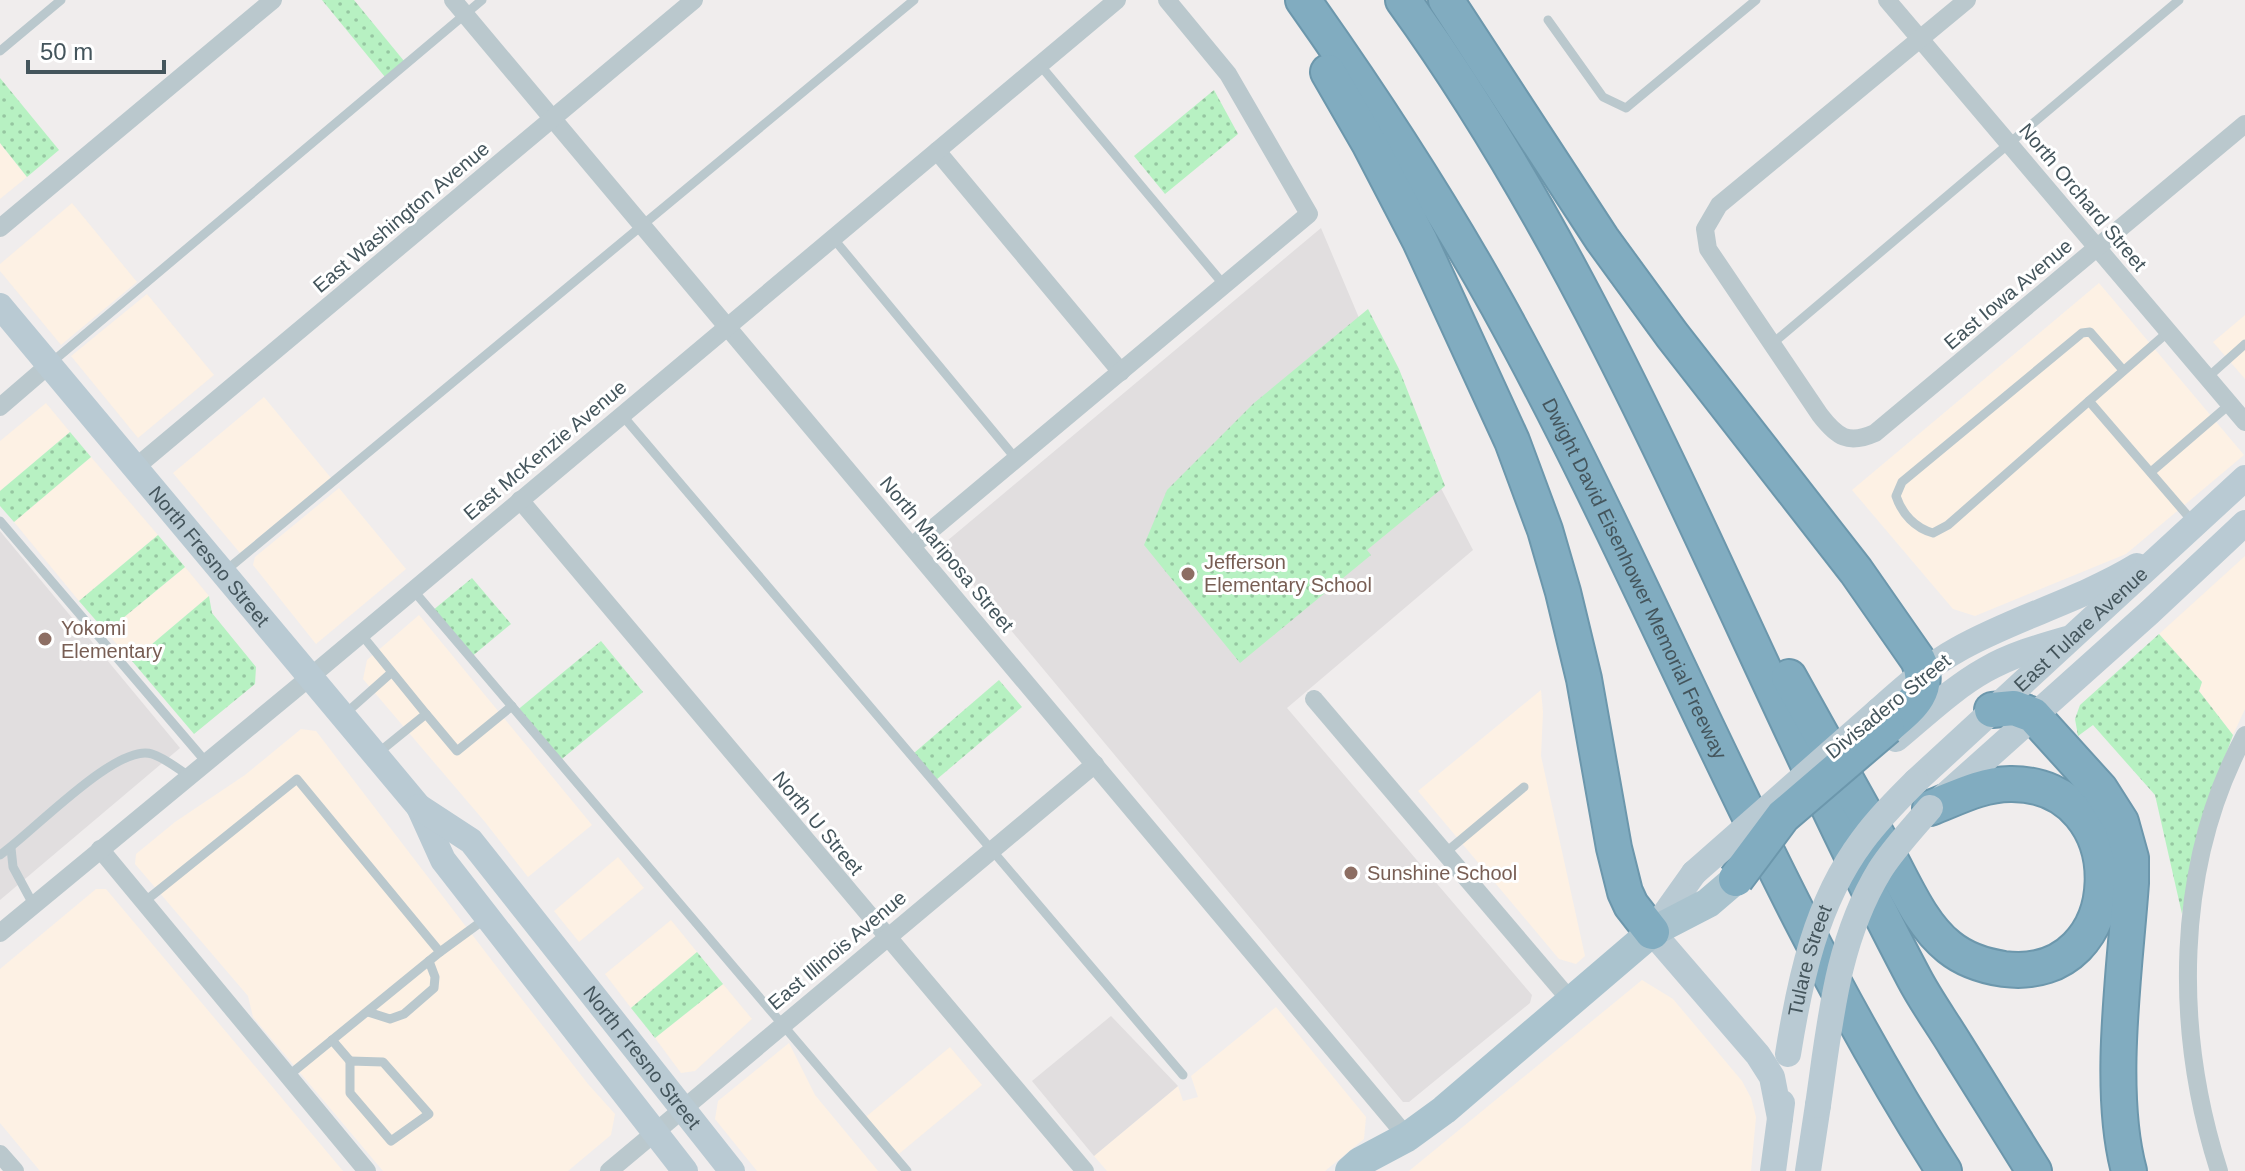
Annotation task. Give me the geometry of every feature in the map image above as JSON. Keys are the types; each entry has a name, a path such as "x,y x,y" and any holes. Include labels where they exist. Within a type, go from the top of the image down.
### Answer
{"highway":[{"path":"1284,0 1369,143 1420,241 1512,441 1545,530 1563,592 1584,679 1614,848 1625,892 1652,932"},
{"name":"Dwight David Eisenhower Memorial Freeway","path":"1303,0 1353,70 1433,194 1498,307 1596,497 1790,902 1856,1026 1944,1171"},
{"path":"1403,0 1429,36 1548,230 1669,463 1915,902 1939,937 1974,962 2022,971 2042,966 2068,953 2091,928 2104,893 2098,843 2082,816 2047,790 2022,784 1994,785 1930,797"},
{"path":"1446,0 1602,239 1672,335 1856,571 1918,660 1923,673 1918,697 1783,816 1736,879"},
{"path":"1669,463 1793,735 1915,981 2034,1171"},
{"path":"1992,710 2014,708 2033,715 2108,799 2121,822 2129,847 2131,883 2120,1056 2121,1118 2129,1171"}],"main road":[{"name":"North Fresno Street","path":"0,306 419,807 443,860 685,1171"},
{"name":"East Tulare Avenue","path":"1930,797 1992,710 2245,478"},
{"path":"2210,555 2229,518 2245,503"},
{"name":"East Tulare Avenue","path":"1930,797 2033,715 2245,523"},
{"name":"Divisadero Street","path":"1923,673 1957,650 2085,593 2171,545"},
{"name":"Divisadero Street","path":"1652,932 1694,873 1886,726 1984,670 2027,651 2128,623 2150,612"},
{"name":"Tulare Street","path":"1773,1171 1797,998 1830,896 1862,841 1930,797"},
{"name":"Tulare Street","path":"1808,1171 1834,995 1850,934 1866,894 1930,797"},
{"name":"North Fresno Street","path":"419,807 471,841 732,1171"},
{"name":"Divisadero Street","path":"1350,1171 1360,1162 1407,1137 1444,1110 1652,932 1708,903 1736,879"},
{"path":"1652,932 1758,1055 1772,1077 1780,1118"},
{"name":"Divisadero Street","path":"1384,1171 1407,1137"}],"street":[{"path":"0,228 273,0"},
{"name":"East Washington Avenue","path":"136,467 694,0"},
{"name":"East McKenzie Avenue","path":"0,933 1117,0"},
{"path":"912,546 1309,214 1228,74 1167,0"},
{"name":"North Orchard Street","path":"1887,0 2245,422"},
{"path":"1773,343 1708,249 1705,229 1719,205 1967,0"},
{"name":"North Mariposa Street","path":"459,7 1407,1137"},
{"name":"East Iowa Avenue","path":"1773,343 1829,426 1847,439 1861,439 1875,433 2245,124"},
{"path":"937,151 1121,372"},
{"path":"0,407 50,364"},
{"name":"North U Street","path":"520,500 1085,1171"},
{"path":"1314,699 1571,1001"},
{"path":"2219,1171 2196,1080 2187,1016 2188,962 2202,849 2221,789 2245,735"},
{"name":"East Illinois Avenue","path":"609,1171 1095,764"},
{"path":"100,849 367,1171"},
{"path":"0,1154 15,1171"}],"lane":[{"path":"0,51 61,0"},
{"path":"50,364 459,7 482,0"},
{"path":"224,572 914,0"},
{"path":"1548,20 1603,97 1626,108 1756,0"},
{"path":"1773,343 2179,0"},
{"path":"1040,65 1224,285"},
{"path":"833,238 1016,459"},
{"path":"2123,370 2090,332 2082,333 1902,482 1896,496 1900,509 1922,530 1933,533 1948,525 2168,332"},
{"path":"2207,378 2244,347"},
{"path":"2089,401 2194,523"},
{"path":"2151,472 2230,404"},
{"path":"622,415 1183,1075"},
{"path":"0,521 206,762"},
{"path":"413,590 907,1171"},
{"path":"361,634 457,751 512,706"},
{"path":"342,716 391,673"},
{"path":"375,755 426,714"},
{"path":"0,855 103,769 128,755 150,752 189,776"},
{"path":"144,902 297,779 440,952"},
{"path":"1445,853 1524,787"},
{"path":"11,848 13,867 33,904"},
{"path":"288,1076 440,952 488,917"},
{"path":"368,1012 390,1019 404,1014 434,988 435,977 429,961"},
{"path":"332,1040 350,1061 350,1093 391,1141 429,1114 383,1062 350,1061"}],"shaded area":[{"path":"0,143 27,177 0,199"},
{"path":"72,203 137,282 61,345 0,271 0,264"},
{"path":"1321,228 1387,384 1473,550 1287,708 1532,995 1530,1003 1409,1102 1403,1102 941,546"},
{"path":"2099,283 2244,455 2126,554 1975,616 1953,609 1852,490"},
{"path":"147,294 214,375 138,438 71,356"},
{"path":"2245,315 2245,379 2213,342"},
{"path":"264,397 331,478 240,553 173,473"},
{"path":"46,403 70,432 0,491 0,441"},
{"path":"91,457 158,535 79,601 14,522"},
{"path":"339,488 406,569 316,644 253,565 255,557"},
{"name":"Yokomi Elementary","path":"0,531 180,748 0,900"},
{"path":"2245,556 2245,709 2233,735 2199,691 2202,682 2159,634"},
{"path":"185,567 209,596 132,661 106,632"},
{"path":"419,615 592,825 528,877 363,679 367,660"},
{"path":"1541,690 1541,756 1585,956 1576,964 1559,959 1418,791"},
{"path":"301,729 316,731 588,1084 615,1114 611,1135 568,1171 383,1171 253,1017 248,996 135,864 136,854 175,822 245,775"},
{"path":"618,857 644,888 579,942 554,911"},
{"path":"96,889 106,889 343,1171 40,1171 0,1123 0,969"},
{"path":"671,920 697,952 631,1008 605,974"},
{"path":"1642,980 1673,999 1742,1081 1756,1117 1751,1171 1409,1171"},
{"path":"723,984 752,1019 695,1071 681,1073 655,1038"},
{"path":"1276,1007 1366,1117 1364,1139 1325,1171 1107,1171 1094,1156 1178,1086 1183,1101 1198,1097 1191,1076"},
{"path":"1111,1016 1178,1086 1094,1156 1032,1081"},
{"path":"789,1043 815,1095 878,1171 757,1171 715,1119 718,1101"},
{"path":"950,1047 982,1085 894,1158 862,1120"}],"green space":[{"path":"322,0 354,0 404,61 385,77"},
{"path":"0,78 59,150 27,177 0,143"},
{"path":"1214,90 1238,134 1165,194 1134,156"},
{"path":"1368,309 1399,369 1445,486 1367,550 1371,555 1240,663 1144,545 1167,490 1254,403"},
{"path":"70,432 91,457 14,522 0,506 0,491"},
{"path":"158,535 185,567 106,632 79,601"},
{"path":"472,578 511,624 470,658 432,611"},
{"path":"209,596 212,613 256,667 255,684 194,734 132,661"},
{"path":"2159,634 2202,682 2199,691 2233,735 2198,831 2182,914 2155,795 2093,725 2078,736 2075,719 2080,705"},
{"path":"601,641 643,692 557,763 515,712"},
{"path":"999,680 1022,707 936,780 914,753"},
{"path":"697,952 723,984 655,1038 631,1008"}],"place":[{"name":"Jefferson Elementary School","path":"1188,574"},
{"name":"Yokomi Elementary","path":"45,639"},
{"name":"Sunshine School","path":"1351,873"}]}
